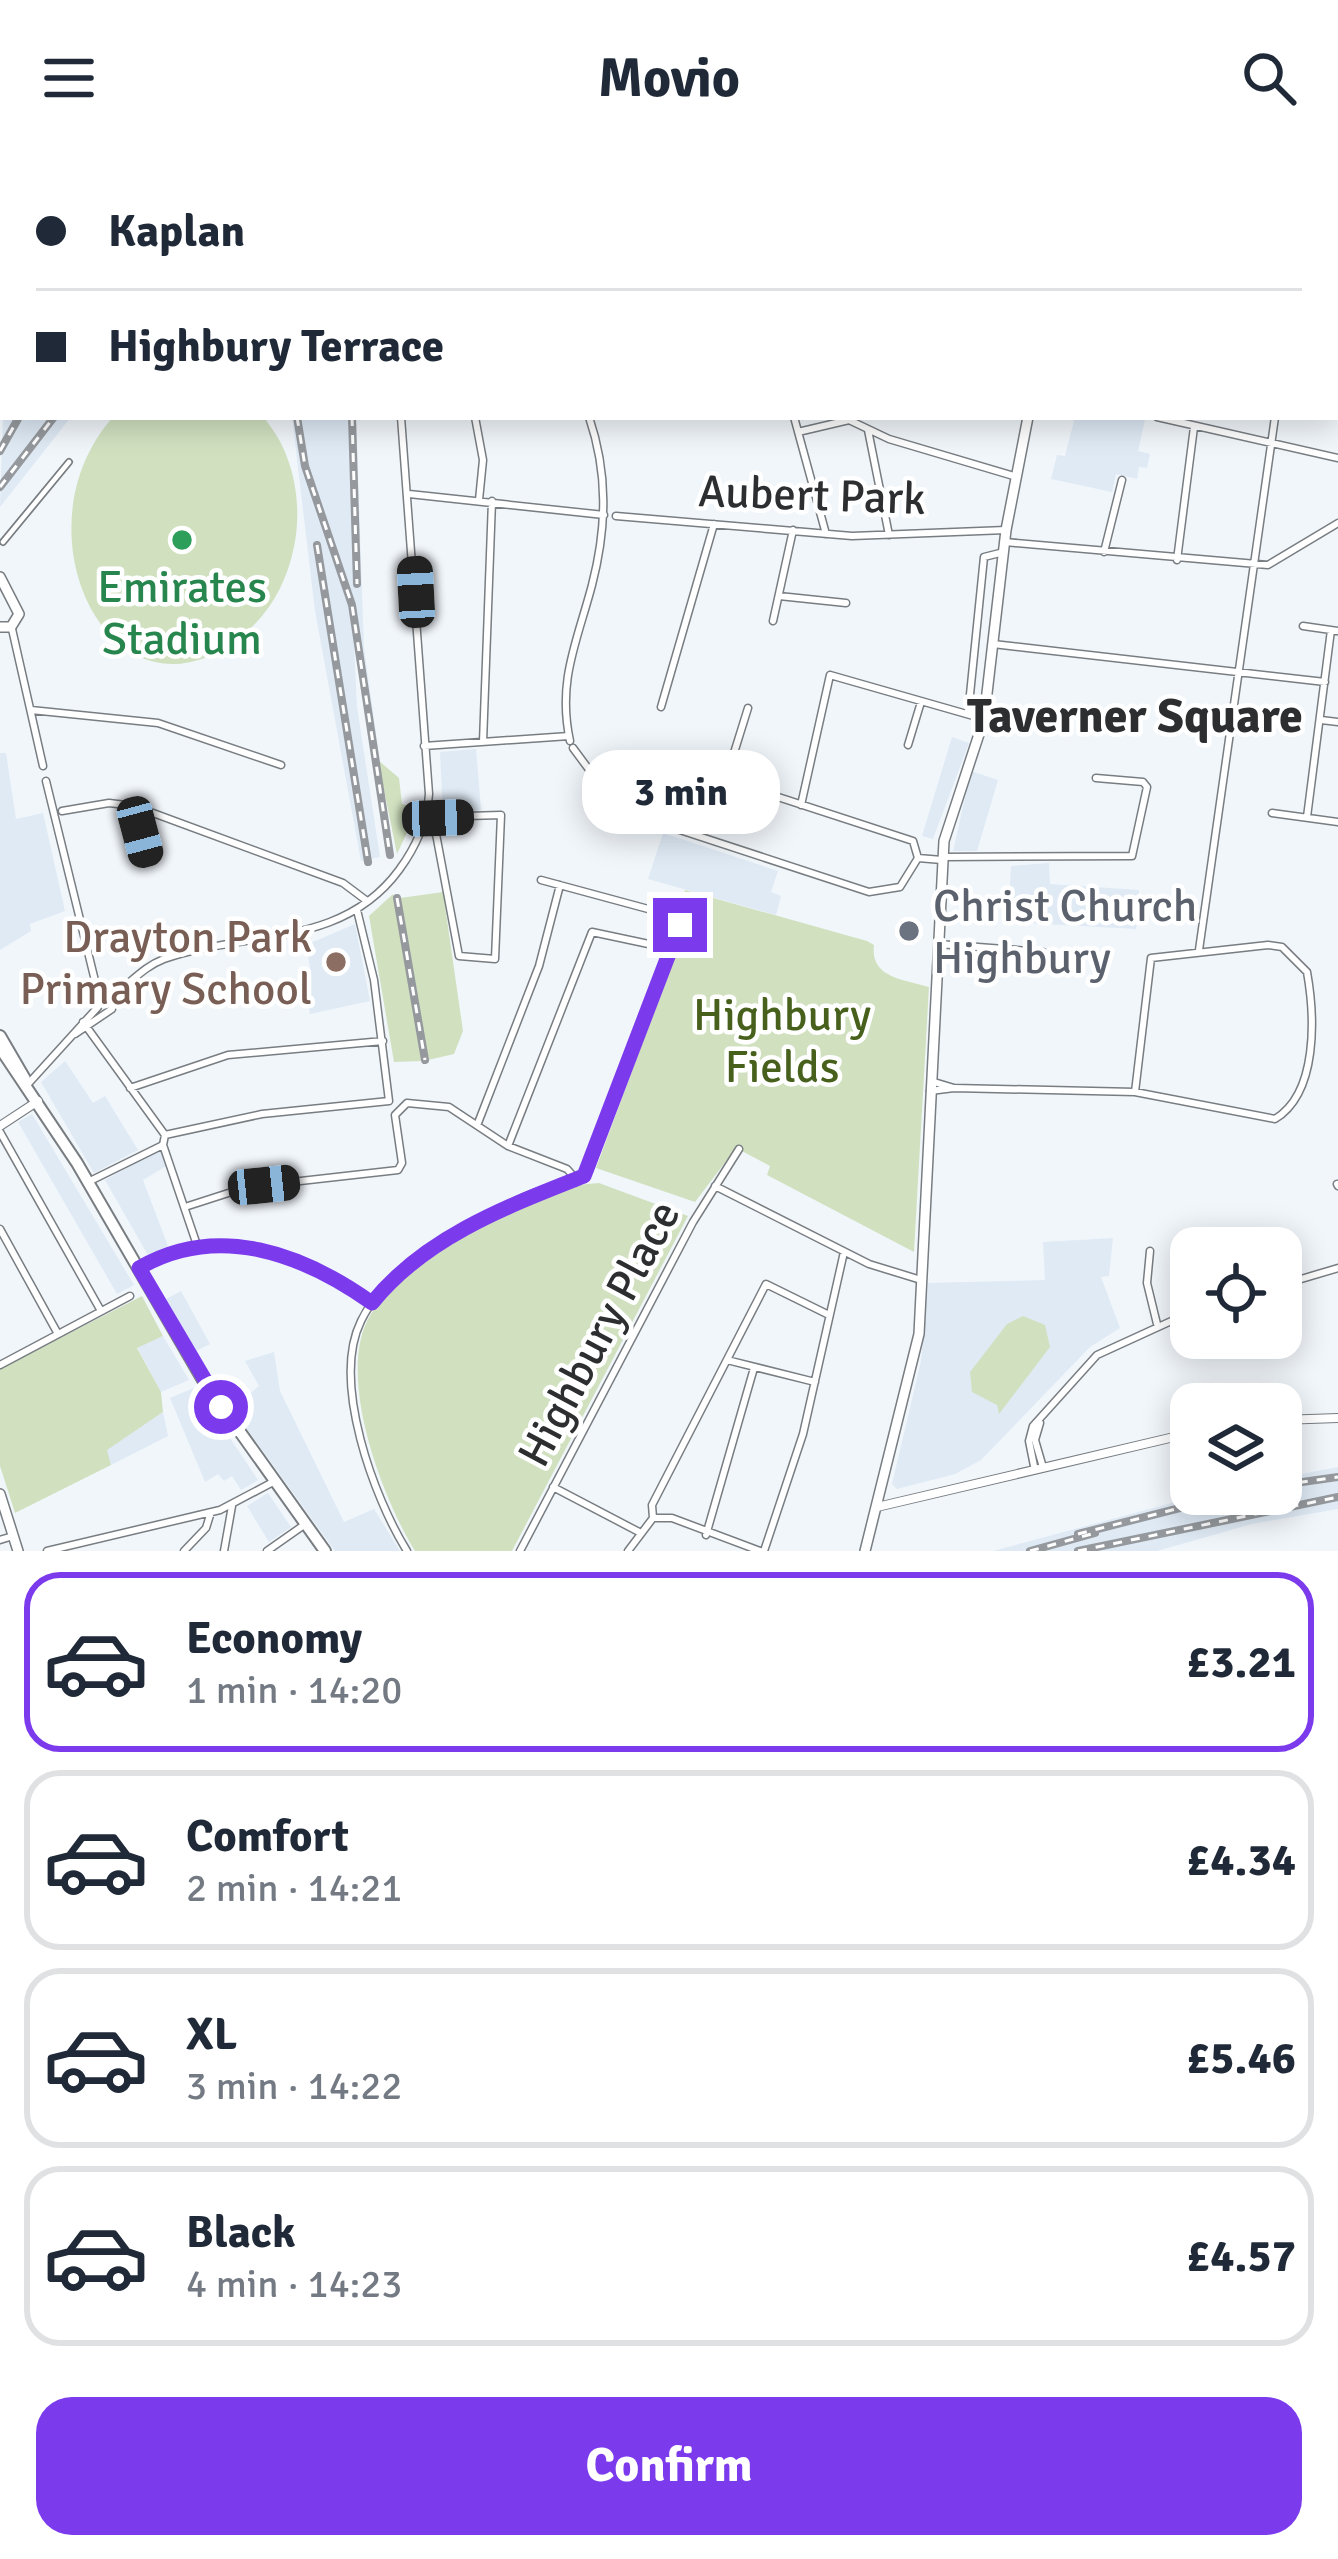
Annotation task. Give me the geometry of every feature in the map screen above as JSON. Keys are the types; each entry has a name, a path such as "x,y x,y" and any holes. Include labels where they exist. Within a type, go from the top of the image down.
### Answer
{"highway":[{"path":"0,1036 203,1380 325,1551"},
{"path":"0,1048 26,1081"}],"main road":[{"path":"865,1551 916,1350 942,859 949,819 984,719 1006,530 1027,420"},
{"path":"0,577 19,617 6,627"},
{"path":"0,603 13,603"},
{"path":"0,1494 18,1551"}],"street":[{"path":"99,997 112,996 142,970 166,958 311,931 357,909 404,864 424,826 429,794 401,420"},
{"path":"476,420 483,460 479,500"},
{"path":"590,420 602,463 604,515 592,584 564,678 570,742 610,798 634,815 869,892 899,886 918,858 915,842 729,778 748,708"},
{"path":"795,420 826,534"},
{"path":"798,432 842,420 1017,477"},
{"path":"1168,420 1338,458"},
{"path":"1199,950 1274,420"},
{"path":"1177,560 1194,427"},
{"path":"868,430 889,535"},
{"path":"3,542 69,462"},
{"path":"1104,553 1122,480"},
{"path":"409,494 604,515"},
{"path":"482,742 492,501"},
{"name":"Aubert Park","path":"616,516 826,534 1006,530"},
{"path":"968,714 984,557 1005,547 1254,566 1276,562 1338,523"},
{"path":"661,707 714,524"},
{"path":"773,621 793,530"},
{"path":"779,596 846,603"},
{"path":"1304,626 1334,630 1307,818"},
{"path":"6,627 27,672 43,766"},
{"path":"993,644 1325,682"},
{"path":"801,805 830,675 984,719"},
{"path":"908,745 922,701"},
{"path":"31,710 158,723 281,766"},
{"path":"1321,720 1338,722"},
{"path":"424,746 570,742"},
{"path":"918,858 1132,856 1145,784 1096,778"},
{"path":"46,781 101,1009"},
{"path":"62,811 109,802 134,806 343,883 367,902"},
{"path":"134,806 147,859"},
{"path":"1272,813 1338,821"},
{"path":"424,826 436,834 459,956 496,958 501,815 433,817"},
{"path":"407,1551 382,1508 355,1403 355,1339 372,1303 389,1282 468,1226 589,1171 680,923 674,916 541,880"},
{"path":"478,1123 537,972 560,885"},
{"path":"88,1183 164,1140 262,1114 389,1101 383,1041 357,909"},
{"path":"508,1146 592,932 672,949"},
{"path":"938,944 1043,952"},
{"path":"930,1087 1135,1092 1270,1120 1293,1108 1305,1087 1307,972 1282,947 1268,944 1156,955 1149,962 1135,1092"},
{"path":"26,1081 101,1009 114,1005 112,996"},
{"path":"85,1025 164,1140 198,1248"},
{"path":"130,1088 228,1055 383,1041"},
{"path":"40,1104 0,1129 101,1310"},
{"path":"188,1206 248,1187 401,1168 397,1108 431,1104 478,1123 508,1146 576,1179"},
{"name":"Highbury Place","path":"520,1551 739,1149"},
{"path":"715,1186 844,1252 921,1280"},
{"path":"0,1229 58,1334"},
{"path":"139,1268 198,1248 300,1258 372,1303"},
{"path":"1150,1251 1147,1283 1157,1324"},
{"path":"628,1551 653,1518 672,1518 706,1535 762,1551 814,1382 844,1252"},
{"path":"1302,1279 1338,1268"},
{"path":"653,1518 652,1505 766,1284 829,1315"},
{"path":"0,1365 130,1296"},
{"path":"1038,1465 1029,1434 1097,1354 1170,1319"},
{"path":"727,1360 814,1382"},
{"path":"706,1535 754,1368"},
{"path":"1302,1419 1338,1418"},
{"path":"878,1502 907,1501 1038,1465 1170,1437"},
{"path":"47,1551 232,1506 273,1483"},
{"path":"554,1487 639,1532"},
{"path":"224,1551 232,1506"},
{"path":"184,1551 206,1528 211,1512"},
{"path":"267,1551 304,1525"},
{"path":"0,1540 13,1536"}],"shaded area":[{"path":"3,420 69,420 0,507"},
{"path":"292,420 356,420 364,648 393,855 387,856 354,644 357,707 380,857 361,861 315,611"},
{"path":"1074,420 1145,420 1138,451 1150,454 1147,468 1139,467 1137,479 1116,474 1112,492 1051,479 1057,455 1065,456"},
{"path":"952,737 969,743 933,839 922,836"},
{"path":"476,749 481,810 443,813 440,752"},
{"path":"0,753 6,753 16,819 43,813 65,911 30,924 31,931 0,950"},
{"path":"971,771 998,780 977,851 953,851"},
{"path":"663,833 778,871 771,892 781,896 776,915 648,879"},
{"path":"1049,863 1050,884 1139,890 1136,929 1008,922 1011,866"},
{"path":"400,898 428,1060 422,1061 394,899"},
{"name":"Drayton Park Primary School","path":"355,924 370,1001 310,1014 303,975 311,973 306,945"},
{"path":"65,1061 93,1103 105,1096 138,1150 94,1173 41,1082"},
{"path":"32,1114 134,1285 117,1294 18,1122"},
{"path":"161,1149 168,1165 143,1180 168,1246 149,1257 105,1180"},
{"path":"1113,1238 1109,1276 1101,1277 1120,1328 1090,1347 981,1460 955,1474 897,1489 892,1484 921,1361 928,1283 1045,1280 1043,1242"},
{"path":"181,1291 210,1344 196,1351 166,1299"},
{"path":"163,1336 189,1380 161,1392 137,1347"},
{"path":"274,1352 280,1391 344,1522 374,1509 400,1551 335,1551 232,1408 259,1386 245,1361"},
{"path":"196,1387 258,1480 241,1490 232,1476 224,1481 218,1474 205,1482 170,1398"},
{"path":"163,1412 168,1436 111,1465 106,1450"},
{"path":"1338,1467 1338,1509 1252,1524 1157,1551 993,1551 1170,1503 1170,1515 1302,1515 1302,1474"},
{"path":"268,1493 291,1527 269,1542 247,1506"}],"green space":[{"name":"Emirates Stadium","path":"111,420 265,420 282,446 294,479 297,530 282,584 254,625 197,660 155,662 119,643 91,610 75,565 72,515 84,464"},
{"path":"378,760 399,778 402,804 418,809 397,854"},
{"name":"Highbury Fields","path":"685,890 867,941 874,945 883,971 929,987 914,1252 767,1175 770,1166 736,1148 695,1202 596,1168 687,923 679,911"},
{"path":"443,892 463,1031 454,1054 428,1060 400,898"},
{"path":"393,894 422,1061 394,1062 369,916"},
{"name":"Highbury Fields","path":"599,1183 688,1216 512,1551 415,1551 377,1468 360,1401 361,1339 371,1314 413,1271 494,1217 545,1194"},
{"path":"142,1296 163,1336 137,1348 161,1392 163,1412 107,1450 111,1465 15,1513 0,1466 0,1369"},
{"path":"1023,1316 1045,1325 1050,1347 999,1414 997,1405 972,1392 970,1372 1007,1324"}],"railway":[{"path":"0,451 17,420"},
{"path":"0,487 52,420"},
{"path":"297,420 305,466 352,605 390,855"},
{"path":"352,420 357,584"},
{"path":"317,545 368,862"},
{"path":"397,898 425,1060"},
{"path":"1302,1482 1338,1477"},
{"path":"1078,1551 1338,1497"},
{"path":"1078,1534 1170,1511"},
{"path":"1030,1551 1095,1533"}],"place":[{"name":"Emirates Stadium","path":"182,540"},
{"name":"Christ Church Highbury","path":"909,931"},
{"name":"Drayton Park Primary School","path":"336,962"}],"district":[{"name":"Taverner Square","path":"1135,715"}],"route":[{"path":"221,1407 139,1268 187,1248 271,1251 324,1270 372,1303 389,1282 468,1226 531,1194 584,1176 680,925"}]}
